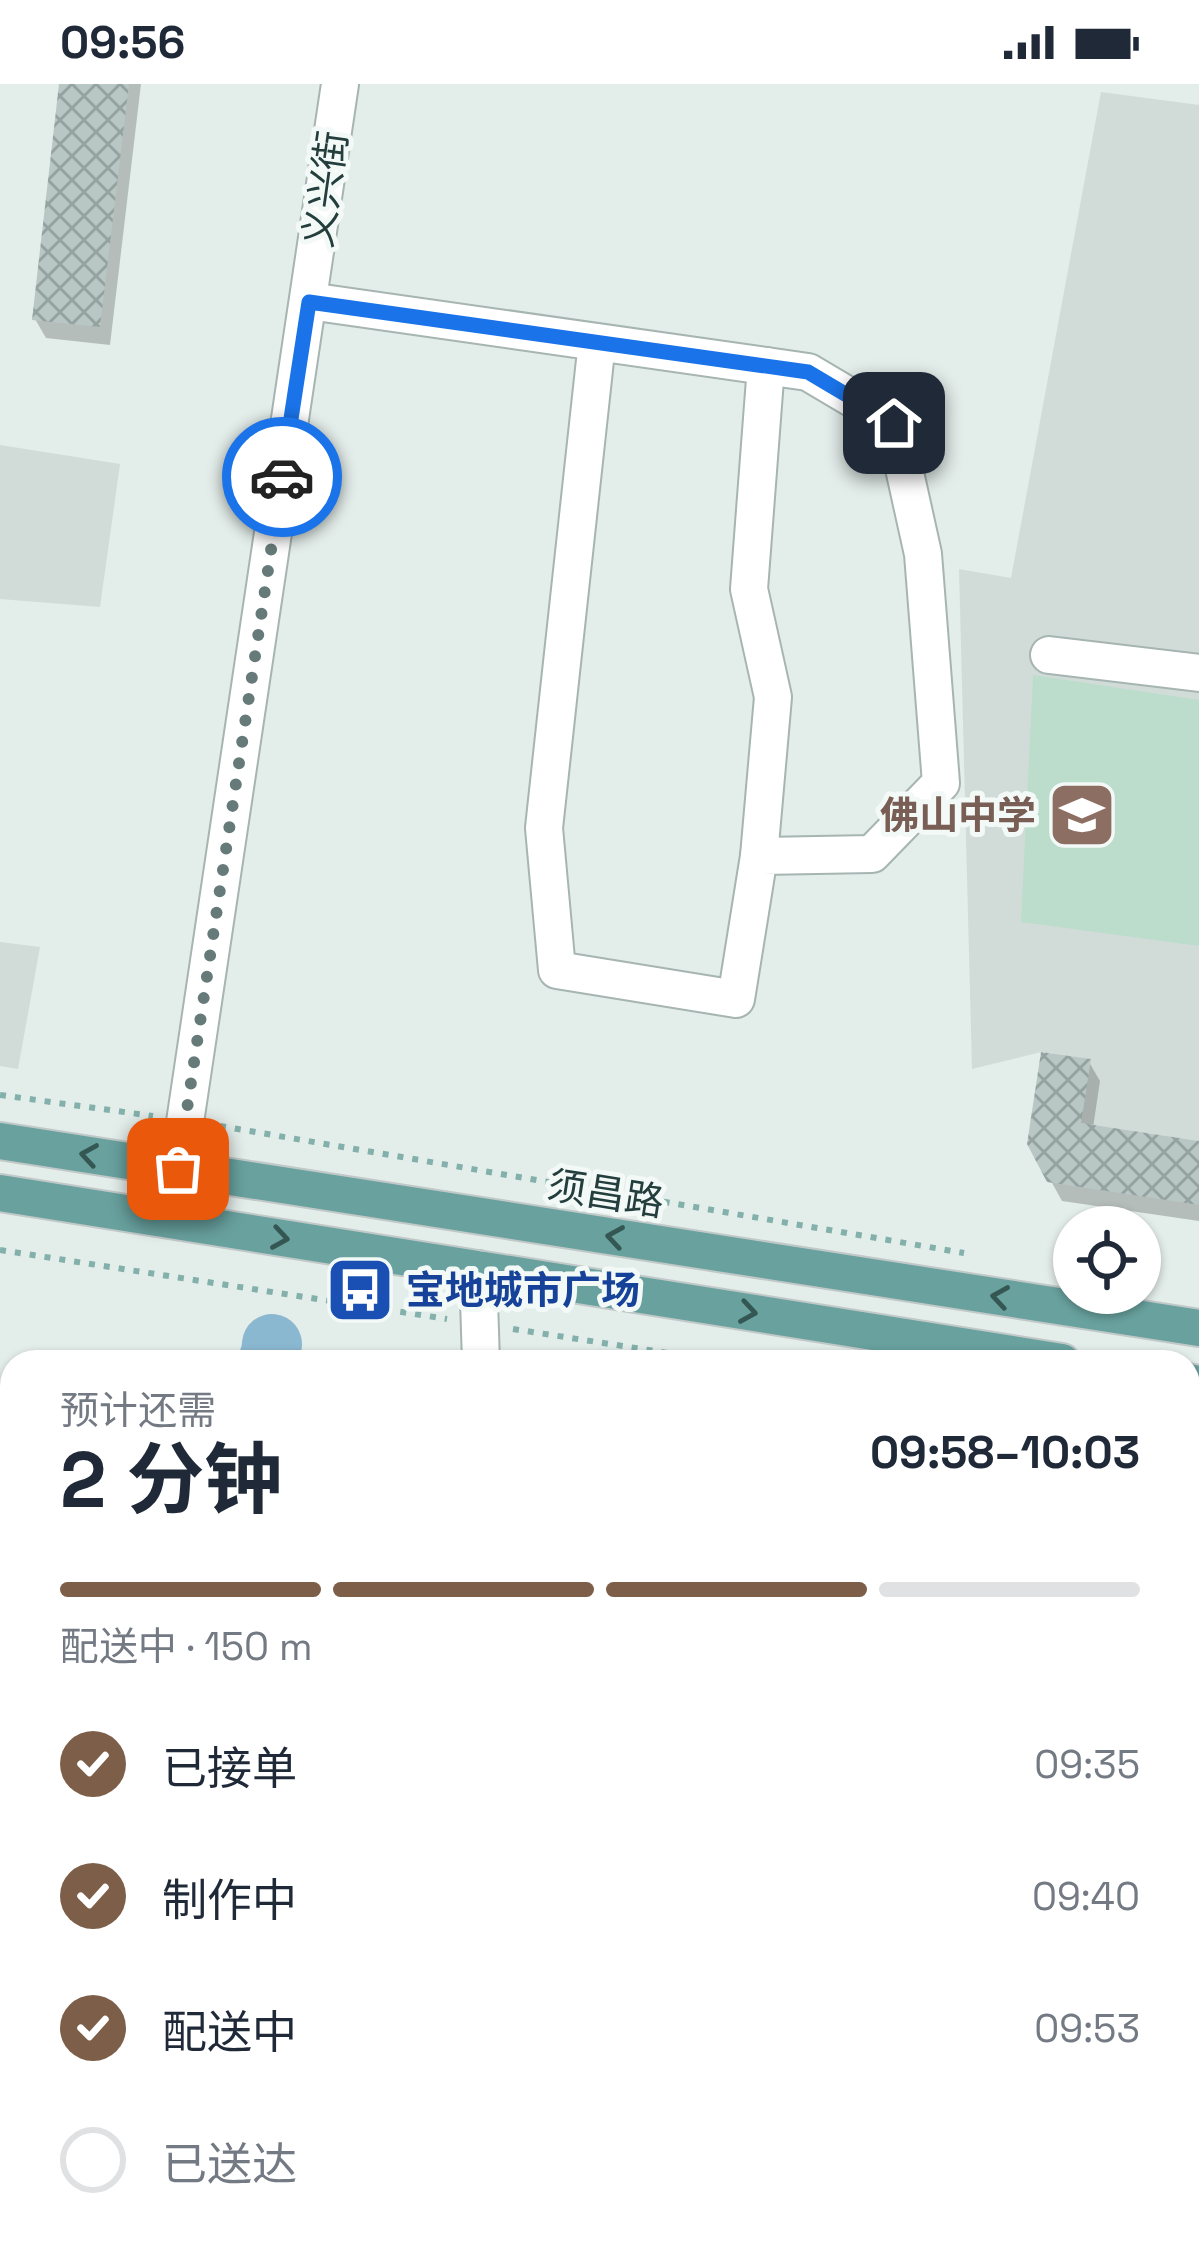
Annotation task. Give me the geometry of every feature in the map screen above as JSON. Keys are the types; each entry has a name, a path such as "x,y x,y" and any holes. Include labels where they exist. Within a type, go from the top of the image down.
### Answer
{"main road":[{"name":"须昌路","path":"0,1141 1199,1328"},
{"path":"0,1193 988,1350"}],"street":[{"name":"义兴街","path":"165,1219 178,1169 340,84"},
{"path":"309,302 808,372 894,423 923,554 941,783 872,854 759,856"},
{"path":"598,342 544,828 556,970 736,999 759,856 773,697 749,589 766,366"},
{"path":"1049,655 1199,674"},
{"path":"478,1269 481,1350"}],"path":[{"path":"0,1094 185,1120 983,1256"},
{"path":"0,1250 648,1350"}],"shaded area":[{"name":"佛山中学","path":"1101,92 1199,105 1199,1141 1081,1123 1090,1059 1041,1052 972,1069 959,569 1011,578"},
{"path":"0,445 120,464 100,607 0,599"},
{"path":"0,942 40,947 18,1069 0,1066"}],"green space":[{"path":"1033,675 1199,700 1199,946 1021,922"}],"building":[{"path":"59,84 129,84 100,327 32,320"},
{"path":"1041,1052 1091,1059 1081,1123 1199,1141 1199,1205 1047,1182 1027,1144"}],"waterway":[{"path":"271,1350 272,1344"}],"way so far":[{"path":"178,1169 282,477"}],"place":[{"name":"佛山中学","path":"1082,815"},
{"name":"宝地城市广场","path":"360,1290"}],"route":[{"path":"282,477 309,302 808,372 894,423"}]}
